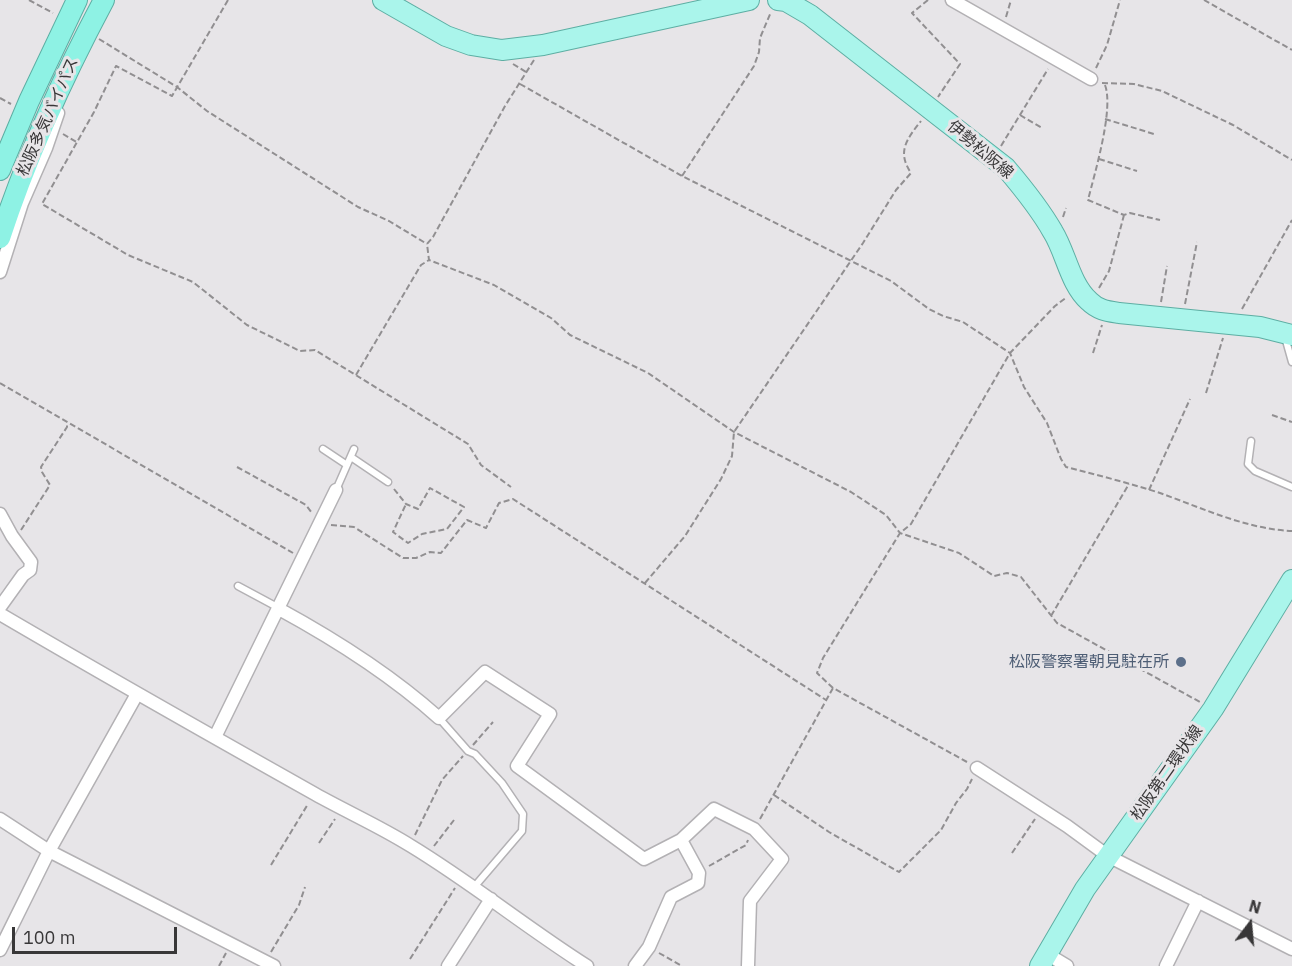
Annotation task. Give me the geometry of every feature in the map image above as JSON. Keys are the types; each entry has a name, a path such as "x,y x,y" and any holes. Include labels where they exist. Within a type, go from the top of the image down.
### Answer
{"highway":[{"name":"松阪多気バイパス","path":"0,170 29,101 77,0"},
{"name":"松阪多気バイパス","path":"0,238 15,193 60,87 104,0"}],"main road":[{"path":"384,0 446,36 471,45 502,50 543,45 749,0"},
{"name":"伊勢松阪線","path":"784,0 810,15 1006,168 1054,232 1084,295"},
{"path":"1084,295 1098,309 1233,324 1288,334"},
{"name":"松阪第二環状線","path":"1043,960 1085,889 1213,709 1292,579"}],"street":[{"path":"952,0 1091,79"},
{"path":"0,272 22,202 60,107 60,87"},
{"path":"215,737 336,490"},
{"path":"0,514 14,540 31,562 30,570 0,607"},
{"path":"279,609 337,641 439,718 485,672 550,714 517,766 644,859 681,840 714,809 754,829 782,859 750,901 748,966"},
{"path":"0,614 315,794 410,844 474,886 528,928 587,966"},
{"path":"0,950 49,851 137,694"},
{"path":"977,768 1108,856 1292,949"},
{"path":"0,819 49,851 268,963"},
{"path":"635,966 649,947 671,897 698,882 699,873 681,840"},
{"path":"448,966 491,899"},
{"path":"1166,966 1198,901"},
{"path":"1043,960 1067,966"}],"lane":[{"path":"1288,334 1292,362"},
{"path":"1251,441 1248,464 1254,471 1292,487"},
{"path":"323,449 348,465"},
{"path":"336,490 354,449"},
{"path":"351,457 388,482"},
{"path":"238,586 279,609"},
{"path":"439,718 468,751 475,754 502,783 523,814 522,831 474,886"}],"path":[{"path":"29,0 58,15"},
{"path":"228,0 172,96 116,66 78,143 42,204 128,255 193,282 247,325 300,351 315,350 468,444 481,465 511,488"},
{"path":"682,176 754,66 759,52 760,38 773,7 784,0"},
{"path":"645,583 686,536 721,479 732,456 734,432 863,243 896,190 911,173 904,162 903,153 960,64 912,13 928,0"},
{"path":"1002,28 1011,0"},
{"path":"1120,0 1107,45 1091,79 1105,85 1118,82 1162,91 1233,124 1292,160"},
{"path":"1204,0 1292,50"},
{"path":"98,38 177,87 207,111 358,207 389,221 427,244"},
{"path":"429,260 427,244 505,106 543,45"},
{"path":"990,155 999,148 1055,58"},
{"path":"520,84 682,176 891,281 929,309 963,322 1010,353 1024,387 1047,423 1066,467 1149,490 1211,513 1274,530 1292,531"},
{"path":"1105,85 1109,96 1099,159 1088,200 1124,215 1130,213 1160,220"},
{"path":"1020,115 1042,128"},
{"path":"1105,119 1154,134"},
{"path":"52,128 78,143"},
{"path":"1099,159 1137,171"},
{"path":"774,795 899,872 941,830 956,802 967,789 977,768 832,688 817,673 823,658 900,532 911,524 1010,353 1064,298 1084,295 1109,271 1124,215"},
{"path":"1206,393 1226,328 1233,324 1292,220"},
{"path":"1182,319 1197,242"},
{"path":"356,375 421,265 429,260"},
{"path":"429,260 494,285 551,318 570,335 648,373 734,432 852,492 886,515 900,532 959,553 994,576 1007,573 1021,577 1057,623 1213,709"},
{"path":"1156,316 1160,308 1167,266"},
{"path":"1093,353 1106,310"},
{"path":"0,383 304,559"},
{"path":"1149,490 1190,399"},
{"path":"1272,415 1292,422"},
{"path":"14,540 51,485 41,467 67,427 67,422"},
{"path":"237,467 306,505 322,522 354,528 403,558 416,558 430,552 441,552 467,520 486,528 500,503 513,499 826,700"},
{"path":"388,482 406,504 418,509 430,488 464,507 447,529 422,534 408,543 393,532 406,504"},
{"path":"1051,615 1129,484"},
{"path":"447,529 455,536"},
{"path":"699,873 746,845 832,688"},
{"path":"410,844 442,780 493,722"},
{"path":"271,865 315,794"},
{"path":"319,843 341,808"},
{"path":"1012,854 1042,810"},
{"path":"428,856 454,820"},
{"path":"410,959 462,878"},
{"path":"268,963 300,905 304,887"},
{"path":"649,947 682,966"}],"place":[{"name":"松阪警察署朝見駐在所","path":"1181,662"}]}
